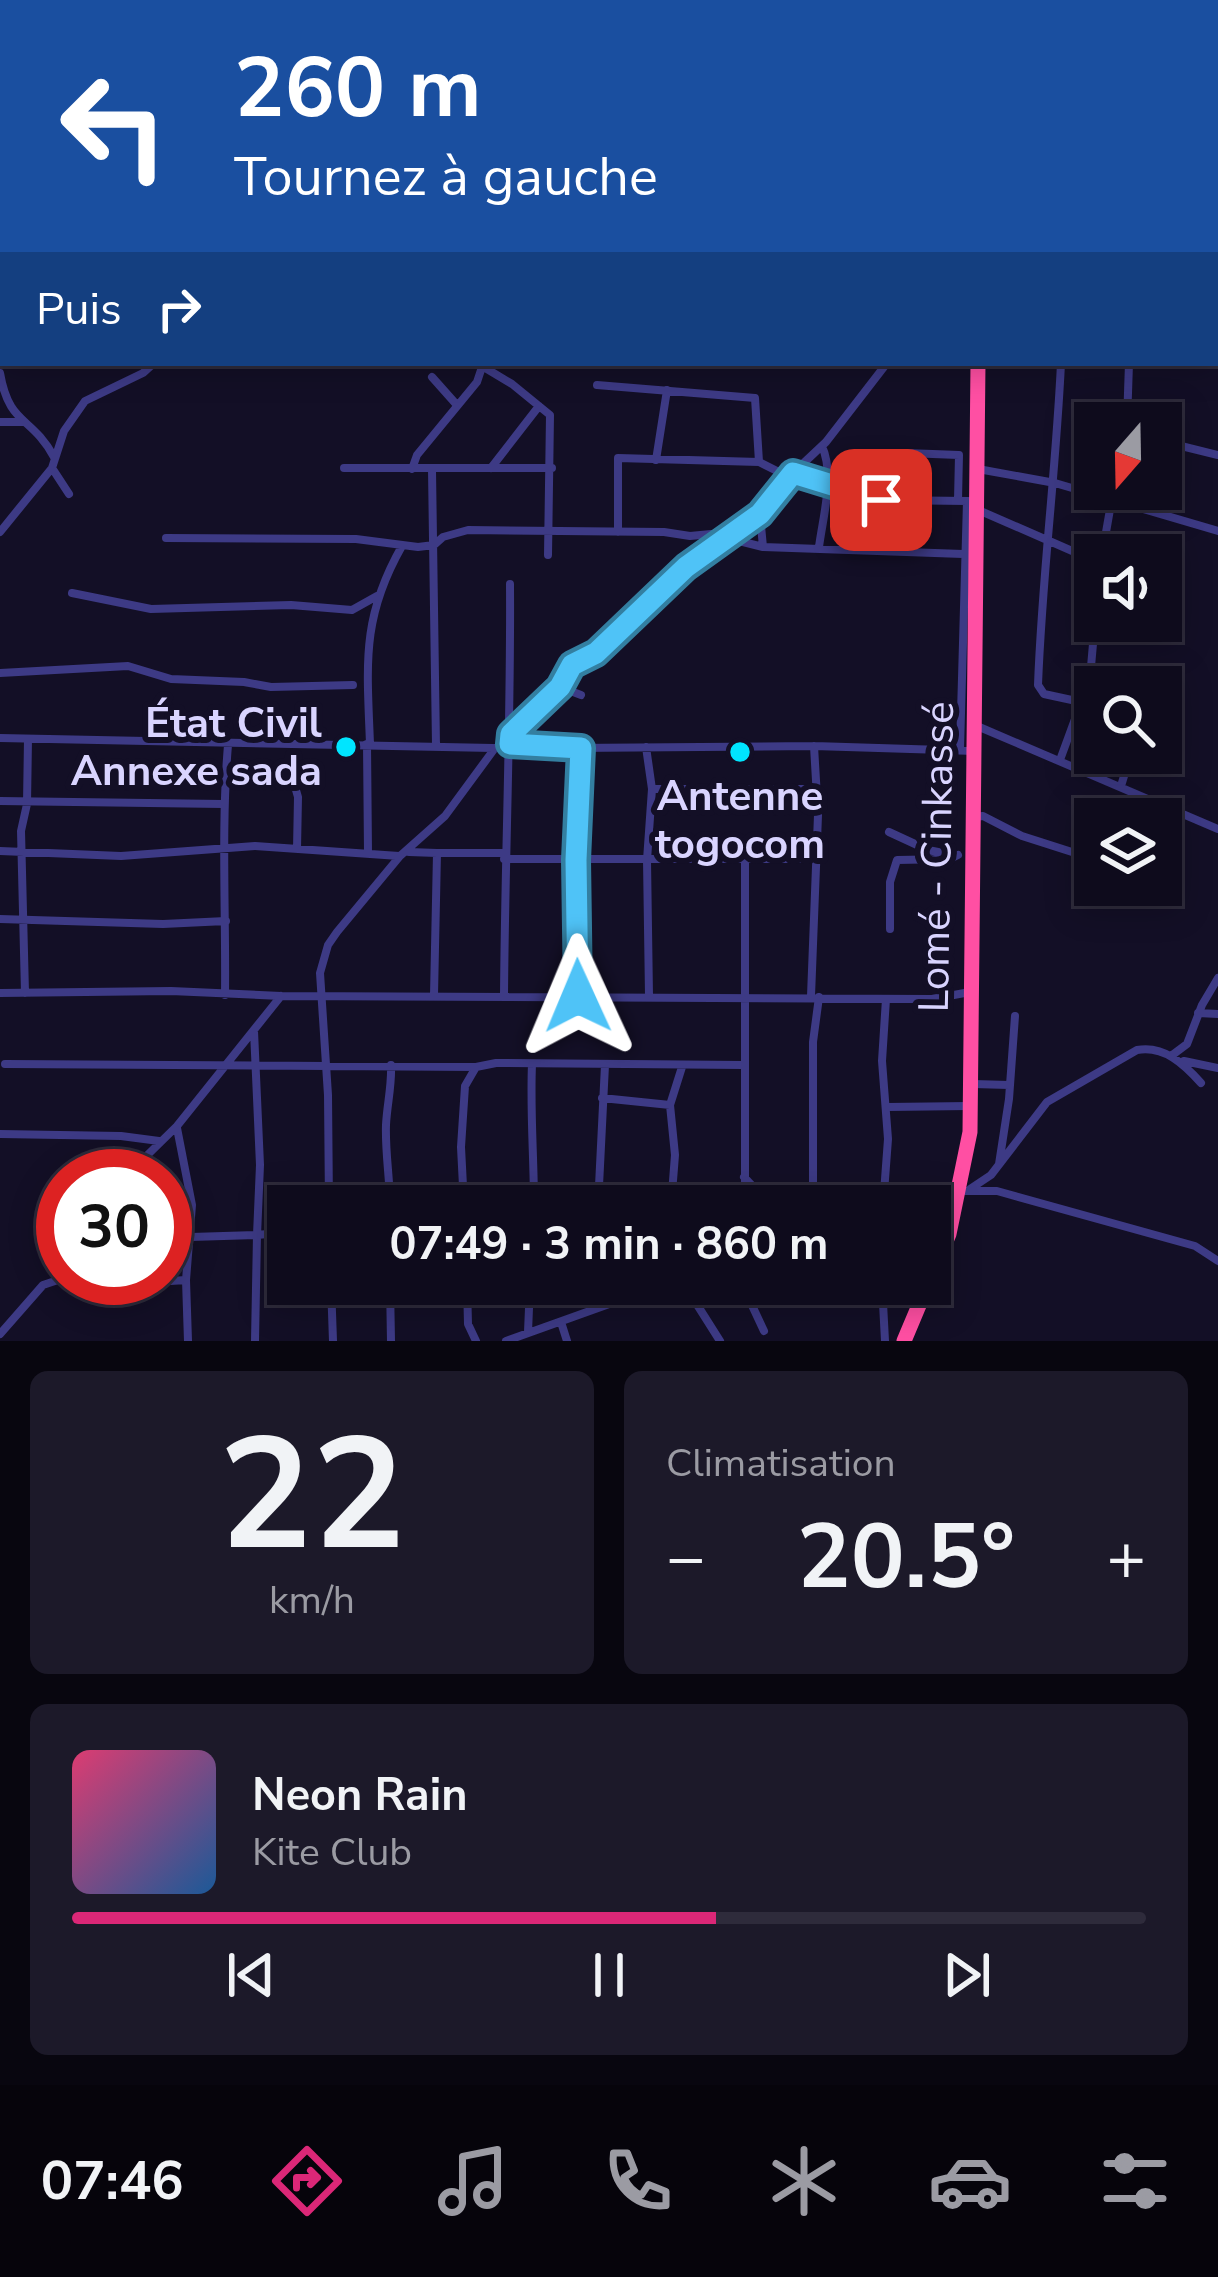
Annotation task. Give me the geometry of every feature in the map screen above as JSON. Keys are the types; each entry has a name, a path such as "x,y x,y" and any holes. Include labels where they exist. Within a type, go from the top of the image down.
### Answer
{"highway":[{"name":"Lomé - Cinkassé","path":"905,1340 933,1278 963,1190 970,1106 972,992 965,856 972,817 968,750 977,726 967,616 978,366"}],"street":[{"path":"0,532 53,463 64,431 86,400 151,366"},
{"path":"412,469 417,455 477,382 480,366"},
{"path":"481,366 550,415 548,555"},
{"path":"330,1185 320,973 328,945 417,839 445,816 495,748 510,739 560,687 572,665 596,653 686,567 760,514 822,446 885,366"},
{"path":"1061,366 1055,483 1046,538 1040,691 1074,700"},
{"path":"1128,402 1129,366"},
{"path":"0,373 8,406 33,427 68,494"},
{"path":"432,376 456,404"},
{"path":"597,385 755,398 759,463"},
{"path":"656,460 667,390"},
{"path":"491,468 539,406"},
{"path":"0,422 24,422"},
{"path":"820,547 827,482 822,446"},
{"path":"1182,446 1218,455"},
{"path":"510,739 581,748 968,750 963,554 969,503 958,454 906,453"},
{"path":"618,532 618,458 759,463 881,500 969,503 1074,549"},
{"path":"344,468 552,469"},
{"path":"976,469 1074,488"},
{"path":"432,470 436,746"},
{"path":"1153,510 1218,531"},
{"path":"760,514 763,547"},
{"path":"166,538 356,538 402,546 434,545 443,537 468,530 618,532 727,537 763,547 963,554"},
{"path":"368,853 368,646 377,596 402,546"},
{"path":"504,995 509,584"},
{"path":"72,593 151,609 291,605 352,610 377,596"},
{"path":"0,673 128,666 171,679 271,687 353,685"},
{"path":"560,687 581,695"},
{"path":"977,726 1144,798"},
{"path":"1060,760 1074,733"},
{"path":"0,738 495,748"},
{"path":"25,993 20,853 28,739"},
{"path":"225,995 223,804 229,744"},
{"path":"813,1185 814,746"},
{"path":"646,747 652,789 647,860 649,997"},
{"path":"578,996 576,860 581,748"},
{"path":"291,773 298,797 297,849"},
{"path":"1121,786 1125,774"},
{"path":"652,789 817,790"},
{"path":"0,801 223,804"},
{"path":"1182,815 1218,830"},
{"path":"972,817 983,816 1022,836 1072,852"},
{"path":"889,832 928,850 965,856"},
{"path":"0,851 122,856 255,846 576,860 815,859"},
{"path":"434,995 436,853"},
{"path":"890,929 890,882 897,860 965,856"},
{"path":"744,1185 745,859"},
{"path":"0,919 226,921"},
{"path":"1171,1056 1187,1044 1218,978"},
{"path":"0,993 932,999 972,992"},
{"path":"153,1149 230,1064 281,996"},
{"path":"886,999 882,1061 887,1185"},
{"path":"1198,1013 1218,1014"},
{"path":"998,1167 1015,1016"},
{"path":"254,1031 255,1341"},
{"path":"951,1193 983,1183 1056,1096 1137,1050 1148,1048 1218,1068"},
{"path":"1171,1056 1201,1083"},
{"path":"5,1064 743,1065"},
{"path":"532,1064 530,1144 535,1185"},
{"path":"389,1185 386,1117 392,1094 391,1065"},
{"path":"599,1185 605,1065"},
{"path":"463,1185 465,1086 476,1066"},
{"path":"672,1185 670,1105 682,1067"},
{"path":"971,1084 1009,1085"},
{"path":"602,1098 670,1105"},
{"path":"886,1108 970,1106"},
{"path":"177,1126 182,1149"},
{"path":"0,1134 121,1136 160,1142"},
{"path":"744,1177 752,1185"},
{"path":"963,1190 997,1191 1051,1203 1196,1246 1218,1261"},
{"path":"192,1237 267,1234"},
{"path":"0,1334 36,1293"},
{"path":"187,1305 188,1341"},
{"path":"332,1305 333,1341"},
{"path":"391,1305 391,1341"},
{"path":"468,1305 468,1324 476,1341"},
{"path":"528,1332 529,1305"},
{"path":"594,1305 594,1309"},
{"path":"506,1341 605,1305"},
{"path":"697,1305 720,1341"},
{"path":"752,1305 764,1331"},
{"path":"883,1305 885,1341"},
{"path":"561,1322 567,1341"}],"place":[{"name":"État Civil Annexe sada","path":"346,747"},
{"name":"Antenne togocom","path":"740,752"}],"route":[{"path":"578,996 576,860 581,748 510,744 511,734 560,687 572,665 596,653 686,567 760,514 793,473 881,500"}]}
